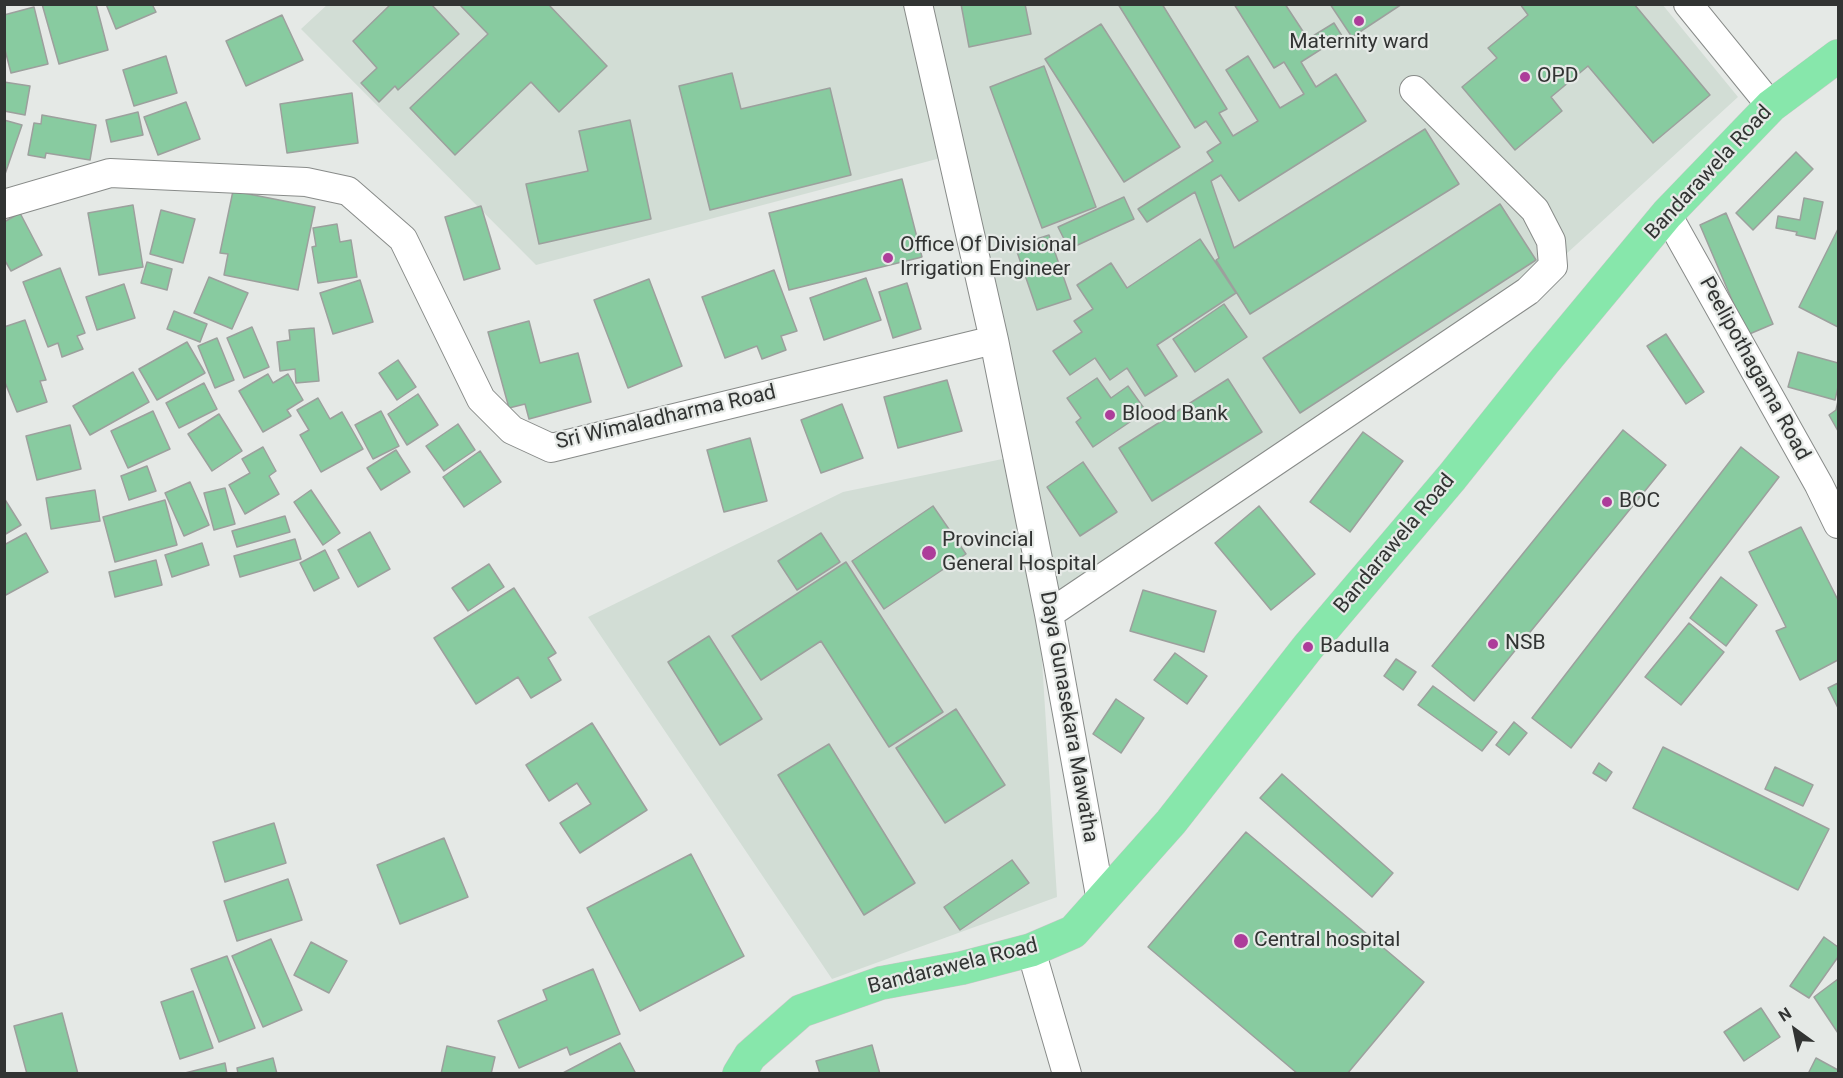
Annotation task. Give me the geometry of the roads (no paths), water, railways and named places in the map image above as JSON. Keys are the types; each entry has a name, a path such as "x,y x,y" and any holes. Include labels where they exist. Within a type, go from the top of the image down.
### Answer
{"highway":[{"name":"Bandarawela Road","path":"739,1074 750,1056 801,1011 881,983 962,968 1032,950 1072,932 1171,822 1308,648 1452,477 1667,214 1771,106 1839,56"}],"street":[{"name":"Daya Gunasekara Mawatha","path":"918,4 994,340 1049,614 1101,901"},
{"path":"1688,4 1771,106"},
{"path":"1049,614 1528,291 1553,266 1551,241 1535,210 1414,90"},
{"name":"Sri Wimaladharma Road","path":"4,204 110,173 306,182 348,191 403,239 481,399 512,430 551,448 994,340"},
{"name":"Peelipothagama Road","path":"1667,214 1819,485 1839,525"},
{"path":"1032,950 1067,1074"}],"place":[{"name":"Maternity ward","path":"1359,21"},
{"name":"OPD","path":"1525,77"},
{"name":"Office Of Divisional Irrigation Engineer","path":"888,258"},
{"name":"Blood Bank","path":"1110,415"},
{"name":"BOC","path":"1607,502"},
{"name":"Provincial General Hospital","path":"929,553"},
{"name":"NSB","path":"1493,644"},
{"name":"Badulla","path":"1308,647"},
{"name":"Central hospital","path":"1241,941"}]}
